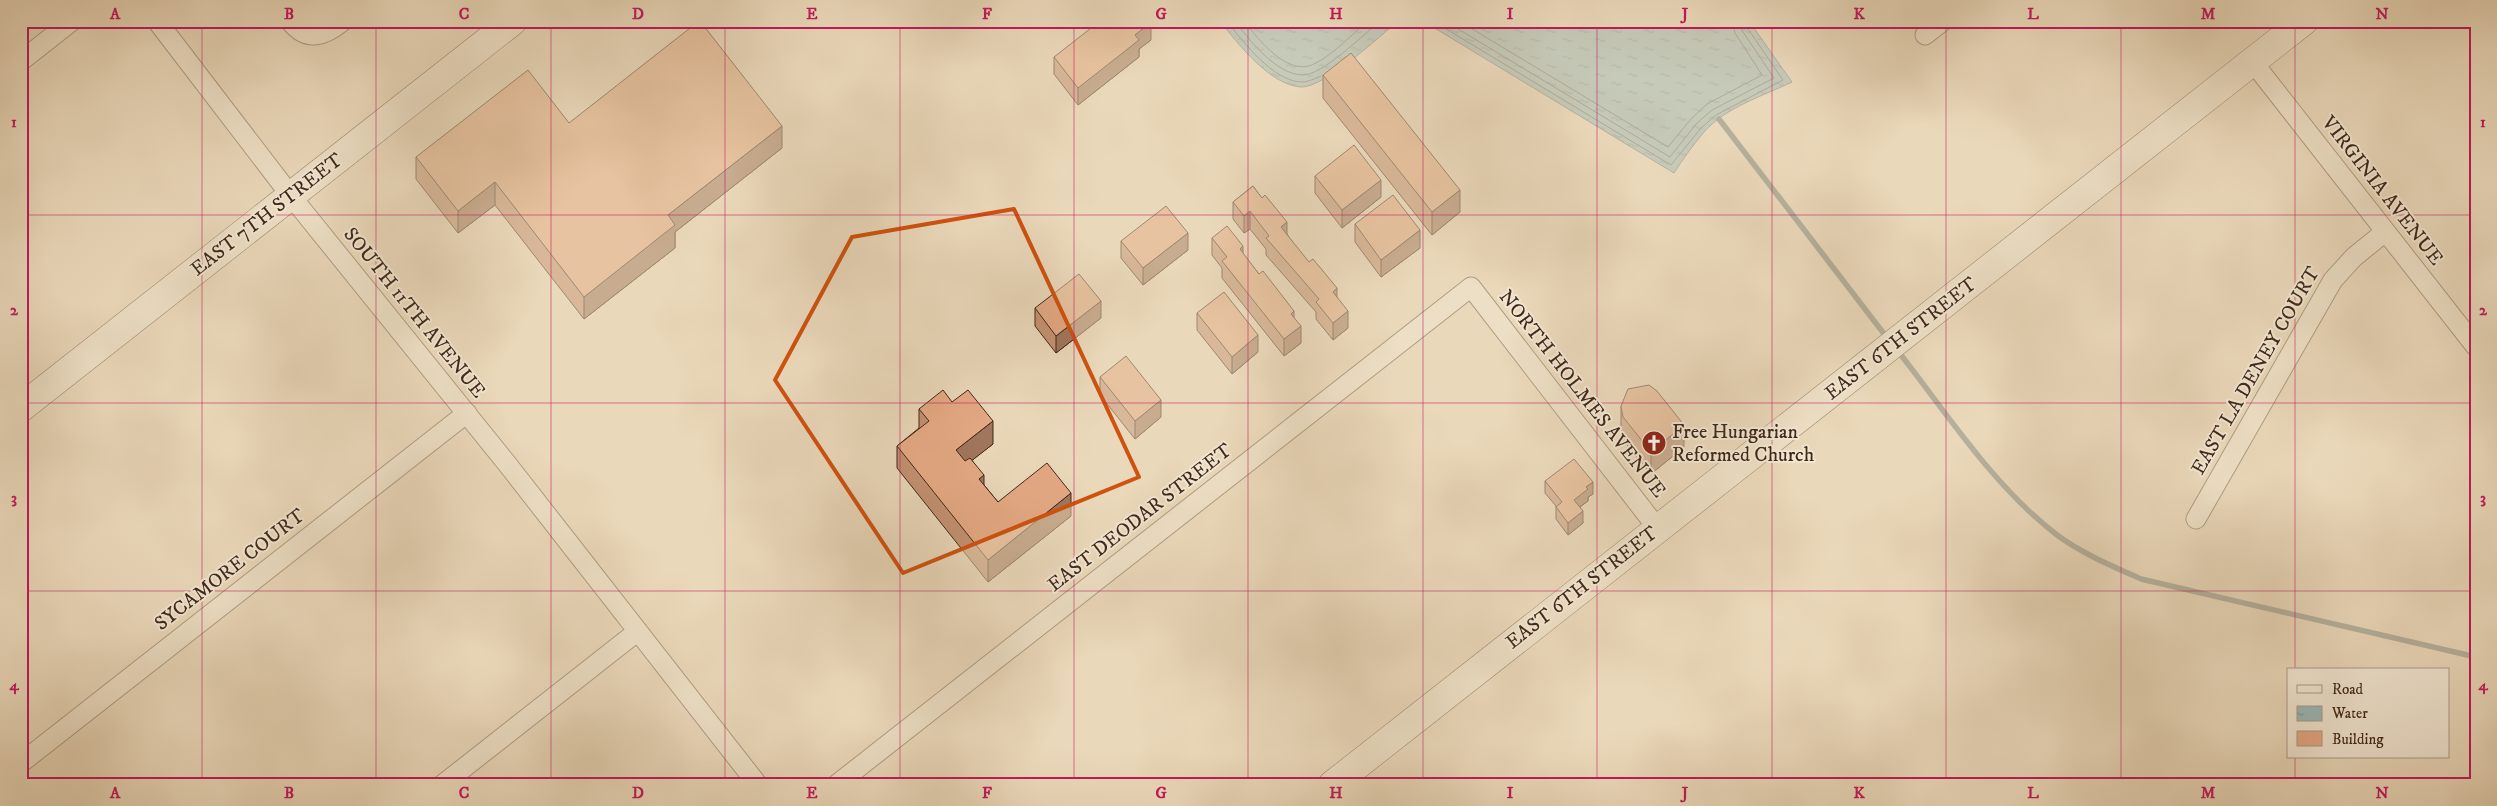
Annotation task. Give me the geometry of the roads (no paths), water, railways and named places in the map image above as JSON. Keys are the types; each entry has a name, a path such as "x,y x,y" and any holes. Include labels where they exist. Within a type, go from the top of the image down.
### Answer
{"main road":[{"name":"EAST 7TH STREET","path":"21,408 513,21"},
{"name":"EAST 6TH STREET","path":"1332,785 1867,366 2252,61 2295,24"}],"street":[{"path":"21,61 72,21"},
{"name":"SOUTH 11TH AVENUE","path":"157,21 291,196 467,413 758,785"},
{"path":"290,21 301,32 311,36 330,32 343,21"},
{"path":"1925,35 1943,21"},
{"name":"VIRGINIA AVENUE","path":"2252,61 2476,347"},
{"name":"EAST LA DENEY COURT","path":"2196,519 2333,280 2354,257 2385,232"},
{"name":"NORTH HOLMES AVENUE","path":"1471,286 1658,529"},
{"name":"EAST DEODAR STREET","path":"836,785 1471,286"},
{"name":"SYCAMORE COURT","path":"21,763 467,413"},
{"path":"446,784 638,632"}],"water":[{"path":"1220,21 1398,21 1337,71 1311,85 1301,87 1289,85 1266,71 1245,51"},
{"path":"1423,21 1749,21 1792,82 1745,103 1713,123 1696,142 1674,173"}],"waterway":[{"path":"1719,119 1888,339"},
{"path":"1897,350 1991,472 2034,516 2057,535 2087,554 2141,579 2476,657"}],"place":[{"name":"Free Hungarian Reformed Church","path":"1654,443"}]}
